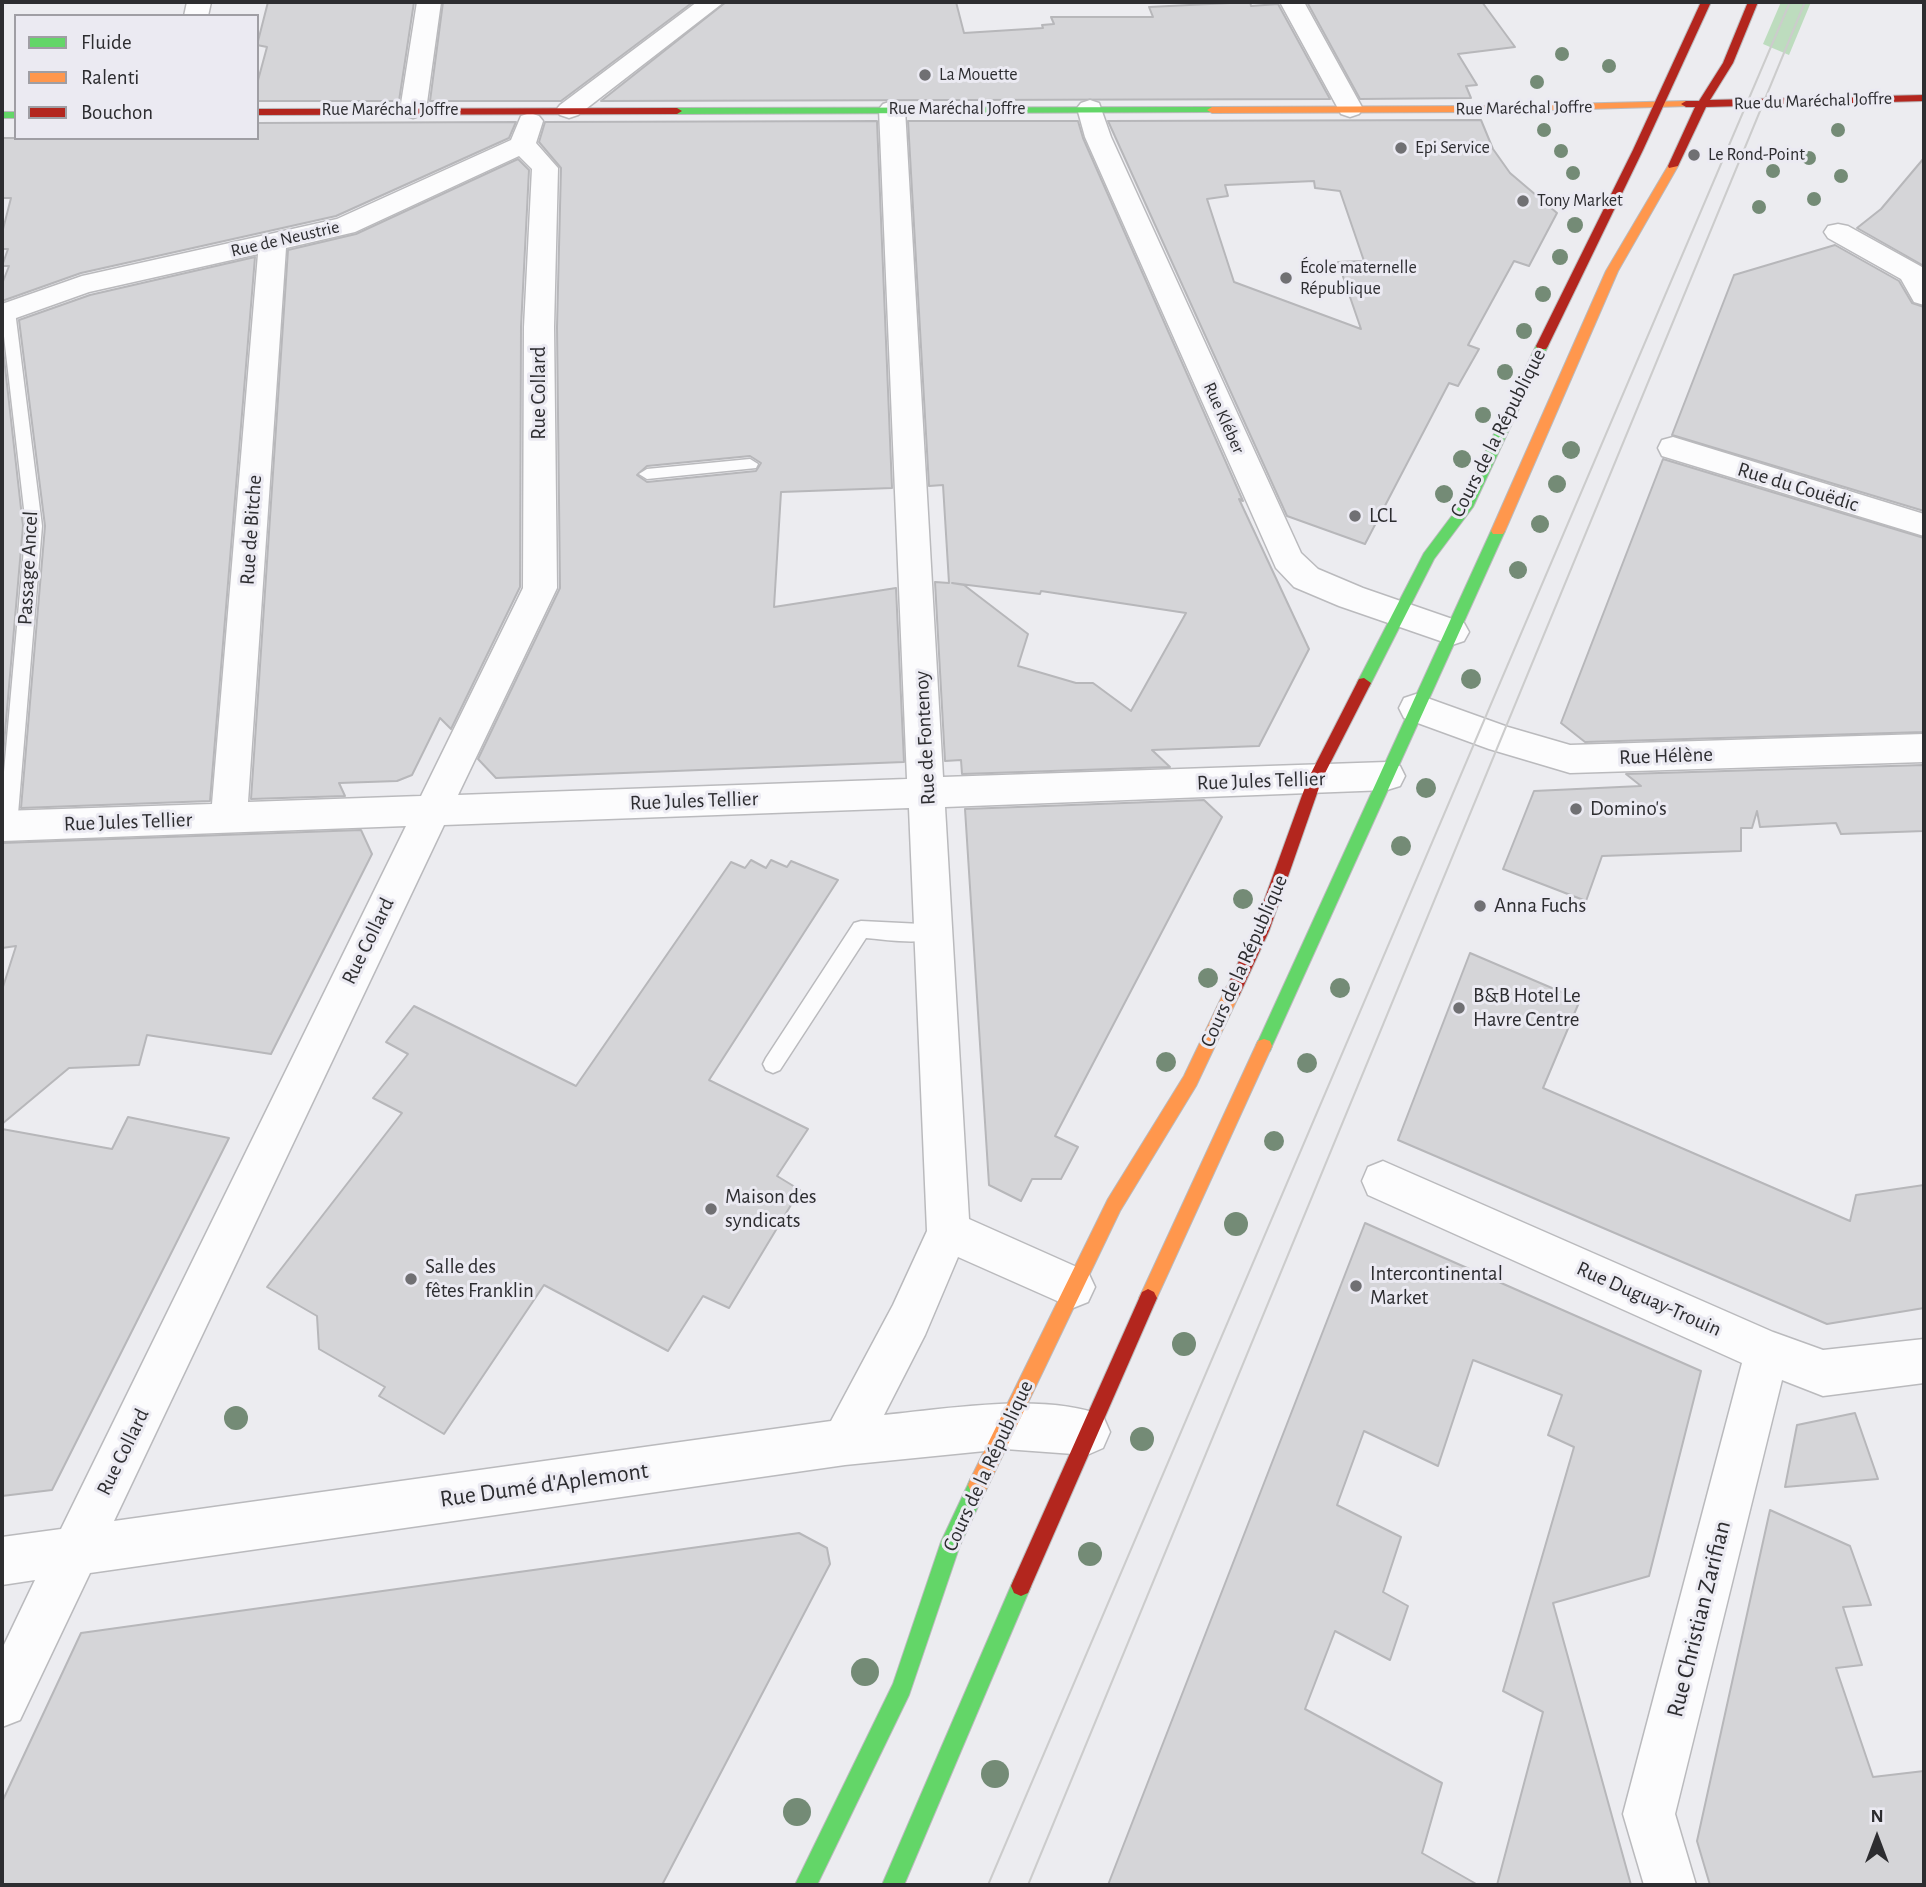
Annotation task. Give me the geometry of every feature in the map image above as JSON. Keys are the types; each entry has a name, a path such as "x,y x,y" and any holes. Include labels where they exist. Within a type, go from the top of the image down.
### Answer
{"main road":[{"name":"Cours de la République","path":"806,1885 902,1688 951,1542 1006,1426 1114,1205 1190,1081 1261,931 1315,779 1429,556 1466,507 1706,2"},
{"name":"Cours de la République","path":"893,1885 1087,1432 1387,776 1612,271 1663,187 1702,104 1728,63 1753,2"},
{"name":"Rue du Maréchal Joffre","path":"1657,106 1924,98"},
{"name":"Rue Maréchal Joffre","path":"259,112 413,110 528,127 569,110 1657,106"}],"street":[{"path":"413,110 429,2"},
{"path":"569,110 712,2"},
{"path":"1292,2 1350,109"},
{"name":"Rue Kléber","path":"1090,108 1098,137 1288,560 1306,578 1452,632"},
{"name":"Rue de Fontenoy","path":"892,109 948,1231"},
{"name":"Rue de Neustrie","path":"5,312 82,285 345,226 528,127"},
{"name":"Rue Collard","path":"2,1702 540,588 539,327 545,168 528,127"},
{"path":"1838,232 1912,273 1924,296"},
{"name":"Rue de Bitche","path":"229,818 274,241"},
{"name":"Rue du Couëdic","path":"1673,448 1924,525"},
{"name":"Rue Hélène","path":"1416,708 1570,760 1924,748"},
{"name":"Rue Jules Tellier","path":"5,826 1387,776"},
{"name":"Rue Duguay-Trouin","path":"1383,1181 1767,1352 1823,1373 1924,1361"},
{"path":"845,1442 909,1320 948,1231 1006,1254 1073,1287"},
{"name":"Rue Christian Zarifian","path":"1670,1885 1649,1814 1767,1352"},
{"name":"Rue Dumé d'Aplemont","path":"2,1561 845,1442 1006,1426 1087,1432"}],"lane":[{"name":"Passage Ancel","path":"5,312 34,526 5,826"},
{"path":"647,474 750,464"},
{"path":"773,1064 862,929 901,933 934,931"}],"green space":[{"path":"1781,2 1811,2 1789,55 1763,44"}],"building":[{"path":"268,2 414,2 399,101 259,101 259,77 267,47 259,45"},
{"path":"443,2 693,2 561,101 430,101"},
{"path":"726,2 956,2 964,33 1043,28 1042,25 1054,24 1051,17 1153,17 1149,7 1250,2 1251,6 1278,4 1330,99 601,101"},
{"path":"1307,2 1482,2 1515,47 1458,54 1477,85 1466,86 1471,98 1360,99"},
{"path":"1481,120 1493,149 1510,173 1557,213 1529,266 1514,261 1468,345 1479,349 1458,386 1449,383 1365,544 1287,516 1108,121","holes":["1314,181 1315,188 1340,191 1364,261 1338,262 1361,329 1234,282 1207,199 1228,196 1225,185"]},
{"path":"877,121 892,488 781,492 774,607 896,588 904,762 496,778 478,759 560,588 557,327 561,168 539,142 545,122","holes":["750,456 761,463 756,471 647,482 637,475 647,466"]},
{"path":"908,121 1078,121 1083,138 1243,501 1239,499 1309,649 1259,746 1152,750 1170,767 962,774 961,760 945,761 935,582 949,583 943,485 929,486","holes":["952,583 1040,594 1041,591 1186,613 1131,711 1093,683 1076,683 1018,666 1028,634 964,585"]},
{"path":"516,122 509,138 336,216 81,273 2,301 2,284 9,266 2,266 8,249 2,249 2,233 11,198 2,198 2,138 259,140 259,123"},
{"path":"1924,158 1924,266 1857,228 1881,209"},
{"path":"518,159 529,170 521,327 520,587 451,729 440,718 412,775 397,781 339,783 345,796 251,799 288,250 356,234"},
{"path":"1835,245 1899,281 1912,303 1924,307 1924,511 1672,435 1734,275"},
{"path":"255,257 210,801 21,808 45,526 19,320 90,295"},
{"path":"2,340 23,526 2,767"},
{"path":"1663,459 1924,538 1924,732 1585,742 1561,723"},
{"path":"1924,765 1924,831 1841,834 1836,823 1760,827 1757,811 1752,828 1741,828 1741,851 1602,856 1586,901 1503,869 1534,791 1641,786 1626,774"},
{"path":"1204,800 1222,817 1055,1136 1078,1147 1061,1179 1032,1179 1021,1201 989,1185 965,809"},
{"path":"361,830 372,854 271,1054 147,1035 139,1065 69,1068 2,1124 2,990 16,946 2,948 2,843"},
{"path":"751,860 766,868 771,860 787,867 791,861 838,880 709,1080 808,1129 777,1176 800,1190 729,1308 703,1296 668,1351 544,1285 444,1434 379,1396 385,1387 319,1349 317,1316 267,1287 402,1113 373,1098 408,1054 386,1042 414,1006 576,1086 731,862 745,868"},
{"path":"1470,953 1580,1000 1543,1088 1850,1221 1856,1195 1924,1185 1924,1308 1827,1324 1398,1140"},
{"path":"128,1117 229,1138 52,1490 2,1496 2,1129 112,1149"},
{"path":"1365,1223 1701,1371 1649,1576 1553,1603 1631,1885 1497,1885 1543,1712 1503,1691 1574,1447 1548,1435 1562,1395 1473,1360 1438,1466 1364,1431 1337,1505 1401,1537 1383,1592 1408,1606 1390,1660 1335,1631 1305,1709 1442,1783 1422,1853 1478,1885 1108,1885"},
{"path":"1855,1413 1878,1479 1785,1487 1797,1425"},
{"path":"1770,1510 1850,1546 1871,1605 1843,1607 1862,1665 1836,1668 1873,1777 1924,1771 1924,1885 1710,1885 1697,1841"},
{"path":"799,1533 827,1548 830,1564 662,1885 2,1885 2,1802 81,1633"}],"tram line":[{"path":"988,1885 1790,2"},
{"path":"1028,1885 1805,2"}],"traffic: fast":[{"path":"677,111 1212,110"},
{"path":"2,115 14,115"},
{"path":"1364,683 1429,556 1466,507 1542,346"},
{"path":"1264,1046 1498,531"},
{"path":"806,1885 902,1688 951,1542 978,1485"},
{"path":"893,1885 1021,1586"}],"traffic: slow":[{"path":"1212,110 1484,109 1686,104"},
{"path":"1498,531 1612,271 1673,166"},
{"path":"978,1485 1114,1205 1190,1081 1233,991"},
{"path":"1148,1298 1264,1046"}],"traffic: jam":[{"path":"1542,346 1638,150 1706,2"},
{"path":"1673,166 1702,104 1728,63 1753,2"},
{"path":"1686,104 1924,98"},
{"path":"259,112 677,111"},
{"path":"1233,991 1261,931 1315,779 1364,683"},
{"path":"1021,1586 1148,1298"}],"place":[{"name":"La Mouette","path":"925,75"},
{"name":"Epi Service","path":"1401,148"},
{"name":"Le Rond-Point","path":"1694,155"},
{"name":"Tony Market","path":"1523,201"},
{"name":"École maternelle République","path":"1286,278"},
{"name":"LCL","path":"1355,516"},
{"name":"Domino's","path":"1576,809"},
{"name":"Anna Fuchs","path":"1480,906"},
{"name":"B&B Hotel Le Havre Centre","path":"1459,1008"},
{"name":"Maison des syndicats","path":"711,1209"},
{"name":"Salle des fêtes Franklin","path":"411,1279"},
{"name":"Intercontinental Market","path":"1356,1286"}]}
